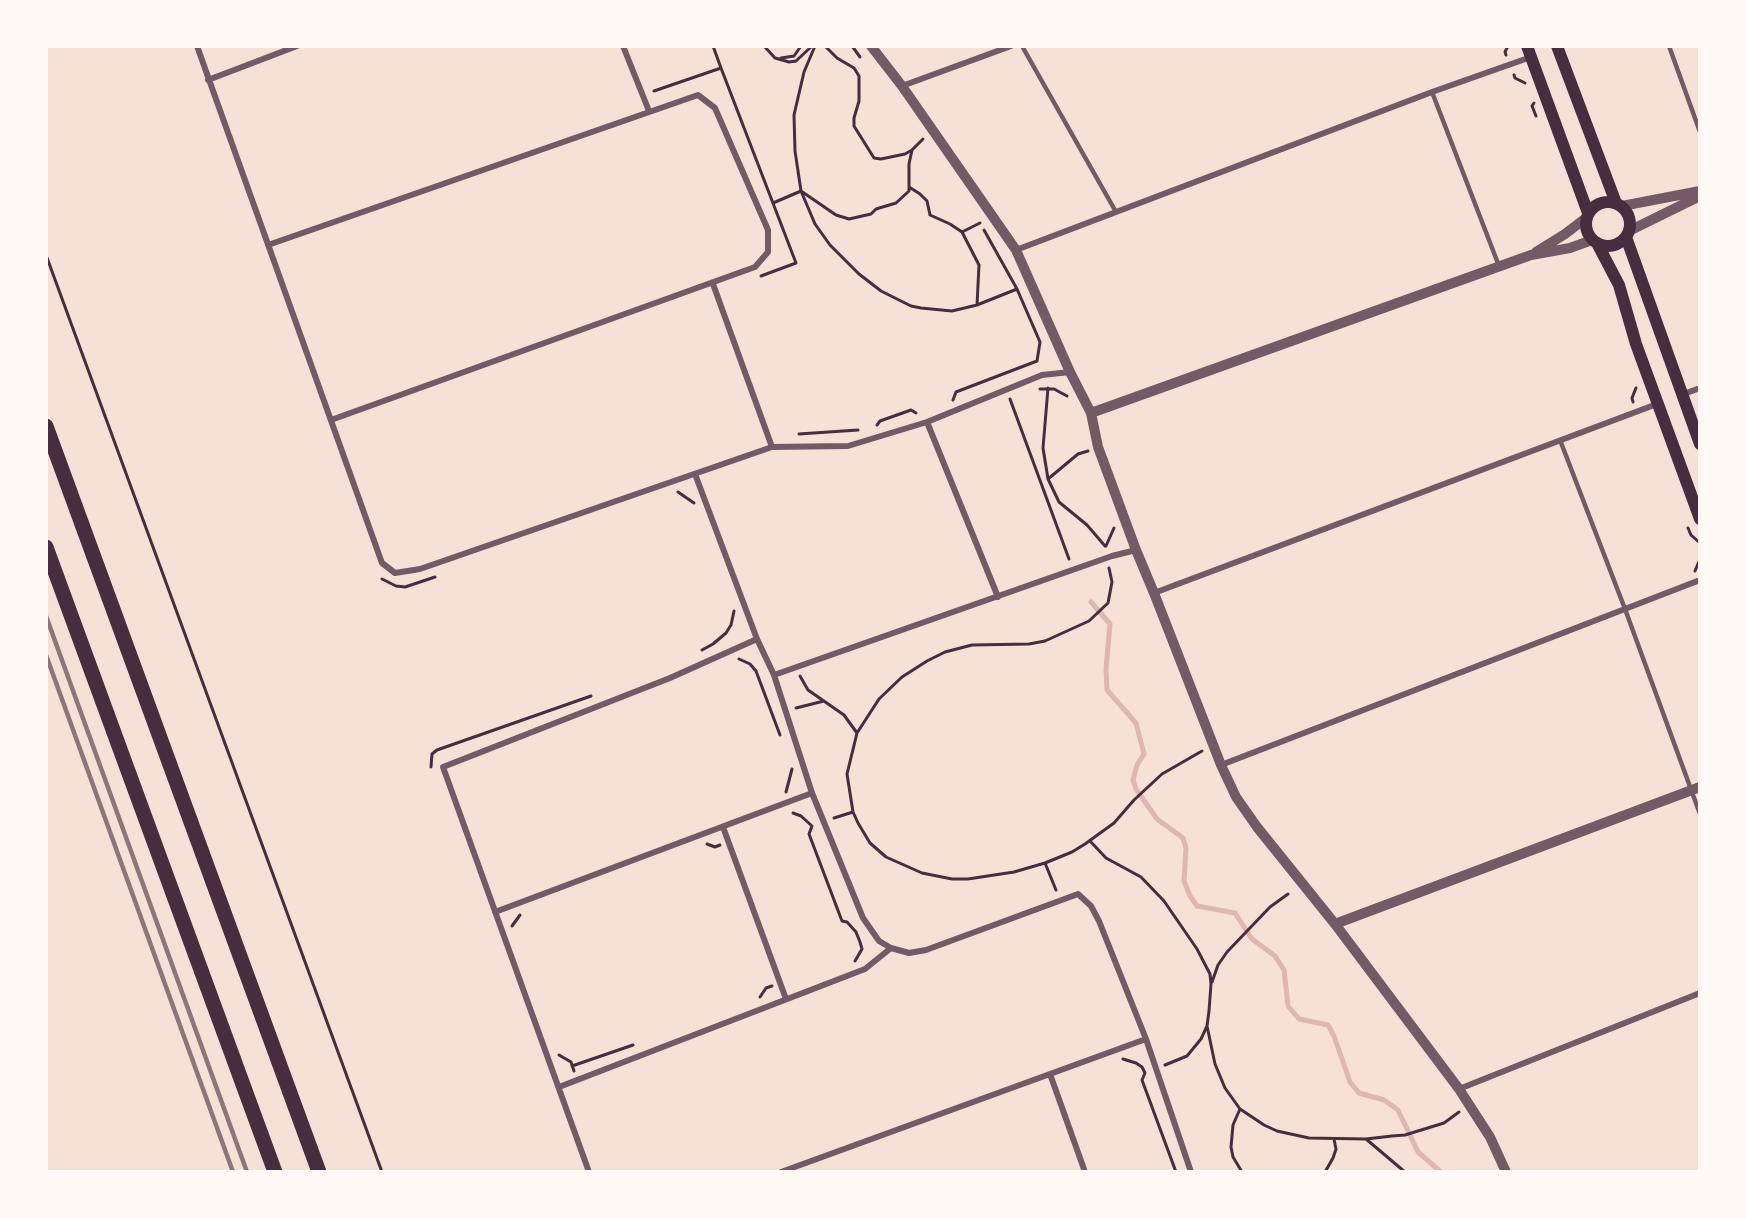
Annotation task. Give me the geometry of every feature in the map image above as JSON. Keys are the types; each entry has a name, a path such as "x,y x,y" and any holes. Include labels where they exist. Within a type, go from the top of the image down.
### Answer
{"main road":[{"path":"1557,46 1619,205 1629,217 1628,234 1680,395 1700,444"},
{"path":"1529,52 1587,215 1586,230 1619,285 1636,344 1700,519"},
{"path":"1587,215 1597,204 1610,202 1619,205"},
{"path":"1595,243 1617,245 1628,234"},
{"path":"46,426 320,1172"},
{"path":"46,547 275,1172"}],"street":[{"path":"196,46 382,563 395,573 420,569 772,447 848,446 927,422 1042,375 1070,372"},
{"path":"208,80 297,46"},
{"path":"623,46 649,111"},
{"path":"870,46 902,86 1016,250 1090,413 1098,447 1136,550 1221,765 1236,797 1459,1089 1490,1137 1506,1172"},
{"path":"902,86 1011,46"},
{"path":"1016,250 1510,64 1529,52"},
{"path":"268,245 698,95 716,108 768,230 768,252 755,267 331,420"},
{"path":"1619,205 1700,191"},
{"path":"1628,234 1700,196"},
{"path":"1531,255 1565,234 1587,215"},
{"path":"1090,413 1531,255 1595,243"},
{"path":"713,284 772,447"},
{"path":"1680,395 1700,388"},
{"path":"1154,592 1657,404"},
{"path":"927,422 998,597"},
{"path":"695,474 757,639 774,675 812,793 863,918 879,941 891,948 909,953 926,950 1078,894 1091,906 1099,921 1146,1039 1191,1172"},
{"path":"774,675 1136,550"},
{"path":"1221,765 1700,580"},
{"path":"589,1172 443,766 670,678 757,639"},
{"path":"1335,924 1695,788"},
{"path":"495,912 812,793"},
{"path":"723,826 786,999"},
{"path":"559,1087 865,969 891,948"},
{"path":"1459,1089 1700,993"},
{"path":"782,1172 1146,1039"},
{"path":"1050,1074 1085,1172"}],"lane":[{"path":"1022,46 1116,212"},
{"path":"1669,46 1700,132"},
{"path":"1432,92 1499,266"},
{"path":"1560,440 1695,788 1700,814"}],"path":[{"path":"713,46 796,263 755,278"},
{"path":"765,46 772,54 784,59 794,56 801,46"},
{"path":"765,46 775,58 789,62 796,61 814,46"},
{"path":"814,46 804,72 794,115 795,152 801,191 815,224 830,245 858,274 881,291 911,306 952,311 977,305 1017,289"},
{"path":"825,46 837,58 854,68 859,76 859,101 854,126 874,158 881,159 905,154 925,137"},
{"path":"852,46 867,64"},
{"path":"1508,46 1505,52 1515,78 1532,89"},
{"path":"651,83 654,92 722,68"},
{"path":"1536,99 1532,106 1536,117"},
{"path":"801,191 836,215 849,219 871,214 876,209 896,203 906,195 909,187 909,164 912,150"},
{"path":"909,187 927,201 930,215 962,232 979,265 977,305"},
{"path":"773,203 801,191"},
{"path":"962,232 980,223 1017,289 1040,342 1037,361 1048,388 1043,448 1048,479 1059,502 1087,525 1105,546"},
{"path":"46,255 382,1172"},
{"path":"952,401 956,392 1037,361"},
{"path":"1637,382 1632,398 1637,411"},
{"path":"1035,390 1048,388 1065,394 1069,398"},
{"path":"1001,403 1019,396"},
{"path":"1010,399 1073,570"},
{"path":"874,429 880,421 910,410 917,414 926,411"},
{"path":"799,434 864,430"},
{"path":"1048,479 1078,454 1090,450 1093,459"},
{"path":"675,491 694,504 698,511"},
{"path":"1096,549 1105,546 1114,530 1114,518"},
{"path":"1688,525 1691,535 1700,543"},
{"path":"1069,559 1078,556"},
{"path":"1109,568 1112,592 1105,607 1076,629 1029,645 972,645 945,652 902,676 879,699 857,733 847,774 853,812 870,843 886,857 922,873 952,879 981,878 1014,872 1072,852 1114,823 1134,800 1162,774 1202,752"},
{"path":"377,574 386,582 405,587 438,576"},
{"path":"694,654 720,638 731,625 734,610"},
{"path":"720,638 728,658 737,658 750,664 756,671 781,738"},
{"path":"797,668 808,690 844,715 857,733"},
{"path":"433,773 430,767 431,758 437,750 591,696"},
{"path":"789,710 824,701"},
{"path":"789,760 792,769 785,789 789,802"},
{"path":"829,820 853,812"},
{"path":"785,813 801,816 812,826 809,834 842,921 847,922 856,932 862,950 857,960 848,966"},
{"path":"1090,841 1106,858 1141,877 1164,901 1197,949 1210,974 1207,1026 1219,1078 1240,1109 1277,1131 1301,1137 1334,1139 1405,1135 1444,1122 1460,1112"},
{"path":"704,843 715,847 729,842"},
{"path":"1045,863 1056,890"},
{"path":"1211,984 1218,965 1244,933 1270,907 1288,894"},
{"path":"511,929 514,921 522,912"},
{"path":"750,1001 761,996 766,988 780,982"},
{"path":"1164,1066 1187,1056 1194,1049 1207,1026"},
{"path":"556,1053 571,1062 572,1066 639,1042"},
{"path":"1116,1060 1124,1059 1142,1067 1145,1073 1142,1080 1176,1172"},
{"path":"1240,1109 1233,1125 1231,1146 1233,1157 1242,1172"},
{"path":"1325,1172 1336,1149 1334,1139"},
{"path":"1366,1139 1405,1172"}],"waterway":[{"path":"1091,602 1110,624 1106,669 1107,690 1136,723 1144,754 1137,765 1133,780 1136,789 1157,819 1183,838 1186,848 1184,881 1190,896 1197,906 1235,913 1252,939 1275,956 1284,970 1288,1006 1299,1019 1328,1025 1350,1082 1359,1093 1384,1100 1398,1110 1418,1152 1441,1172"}],"railway":[{"path":"46,616 247,1172"},
{"path":"46,655 233,1172"}]}
